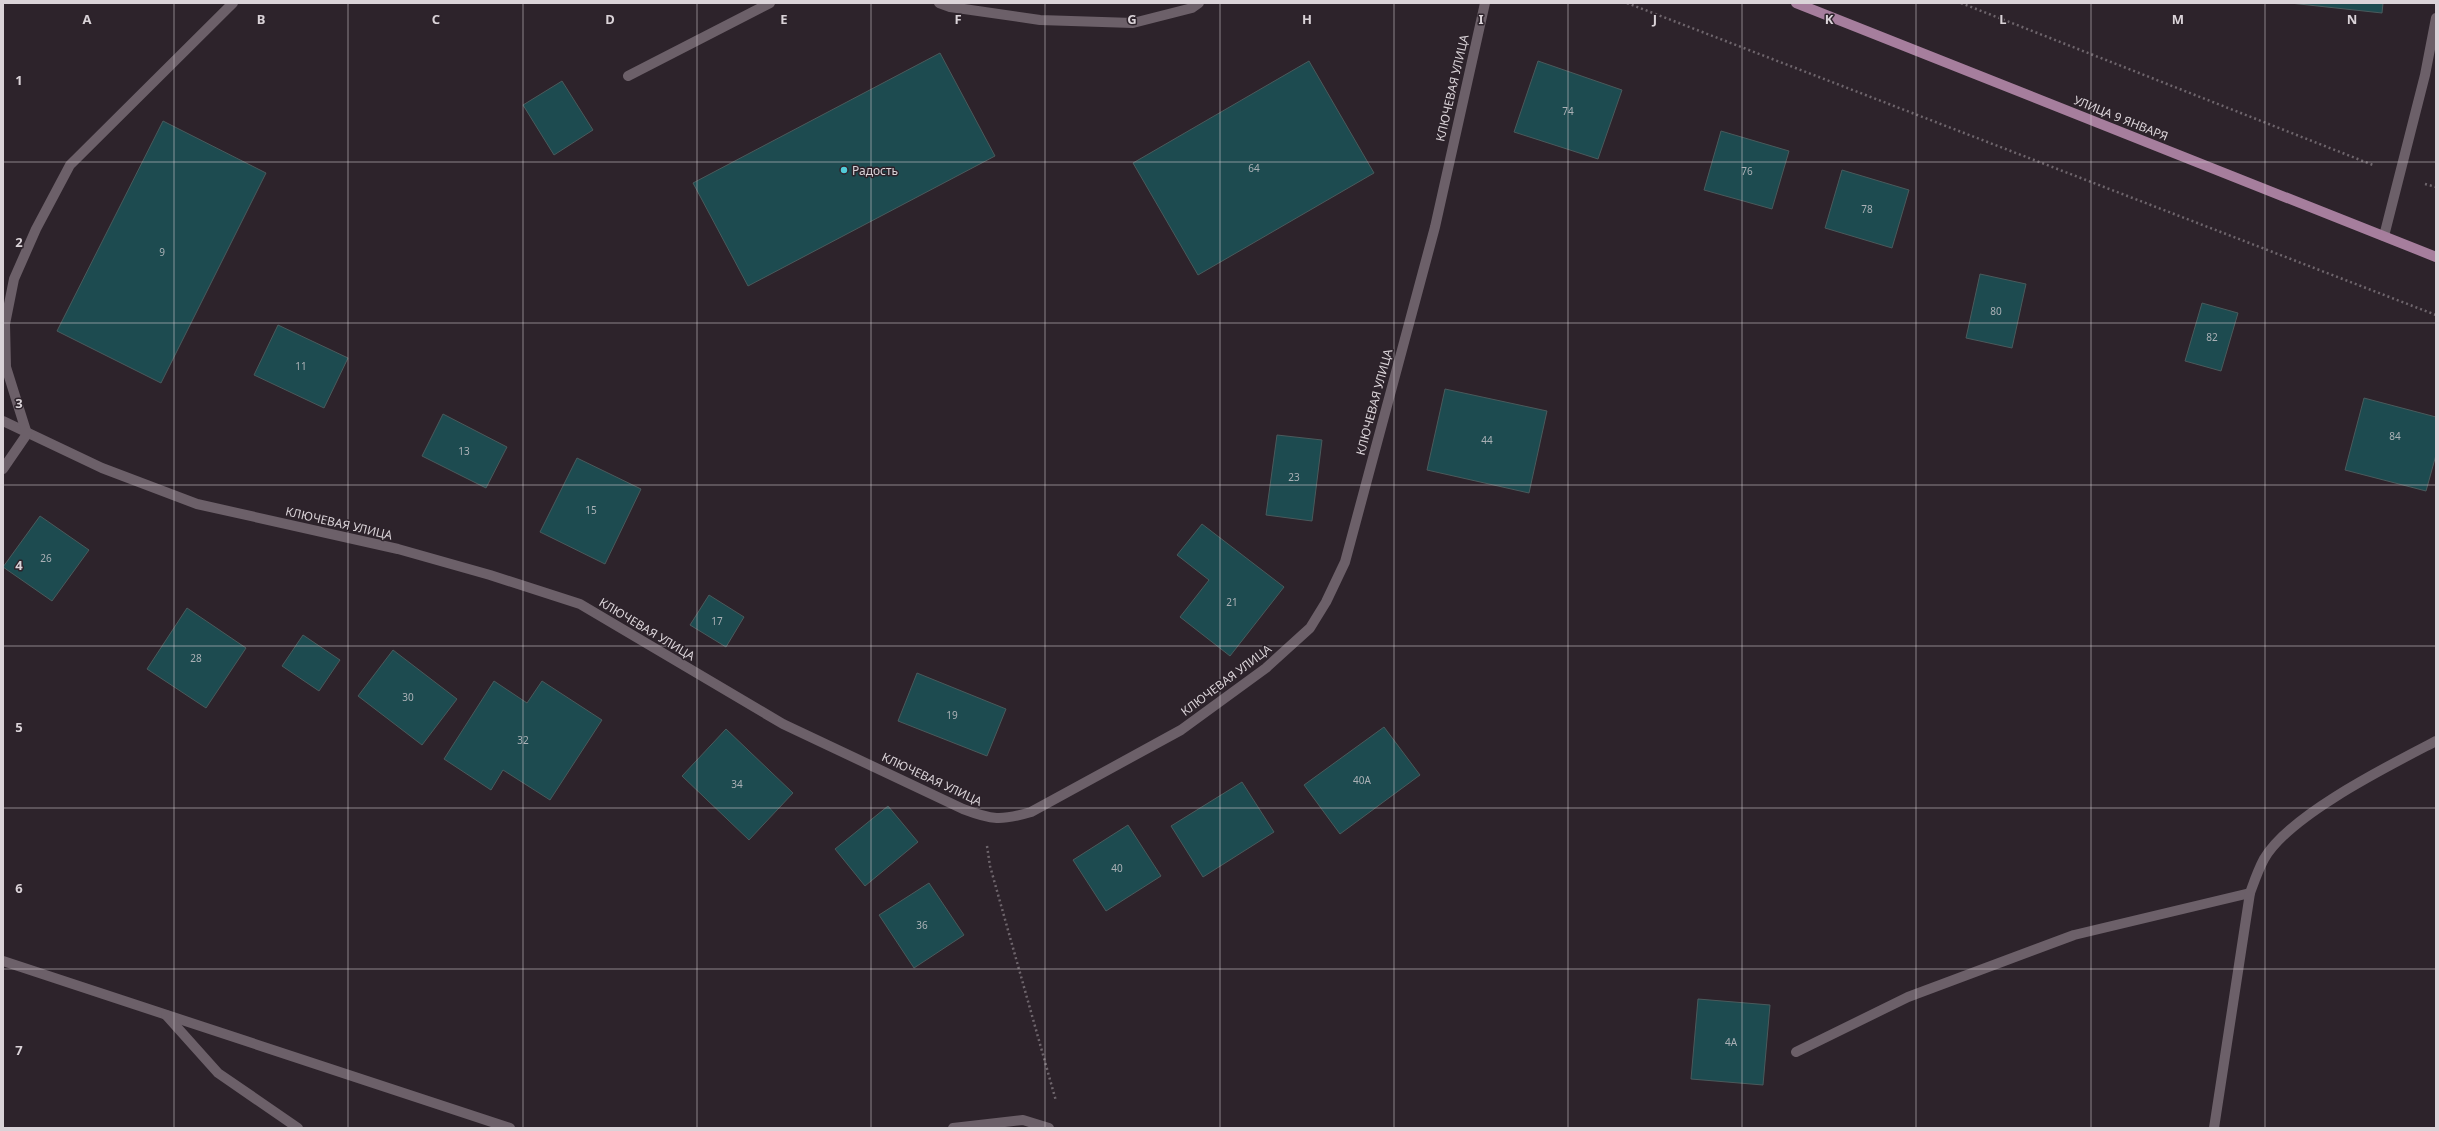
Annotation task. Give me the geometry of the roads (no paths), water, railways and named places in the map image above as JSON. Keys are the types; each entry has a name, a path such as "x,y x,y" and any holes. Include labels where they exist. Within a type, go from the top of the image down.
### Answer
{"main road":[{"name":"УЛИЦА 9 ЯНВАРЯ","path":"1796,3 2436,257"}],"lane":[{"path":"3,469 27,434 6,367 5,324 14,279 36,229 70,165 232,3"},
{"path":"628,76 770,3"},
{"path":"939,3 950,7 1040,20 1133,23 1192,8 1199,3"},
{"name":"КЛЮЧЕВАЯ УЛИЦА","path":"3,421 27,434 102,468 197,504 398,549 490,575 580,604 783,724 962,809 984,817 1006,819 1031,812 1181,730 1266,668 1310,628 1326,602 1345,562 1430,242 1485,3"},
{"path":"2384,236 2425,75 2436,18"},
{"path":"2214,1128 2250,894 2264,859 2294,825 2384,768 2436,741"},
{"path":"1796,1052 1908,997 2074,935 2250,894"},
{"path":"3,961 510,1128"},
{"path":"166,1015 218,1073 298,1128"},
{"path":"953,1128 1023,1120 1049,1128"}],"place":[{"name":"Радость","path":"844,170"}]}
